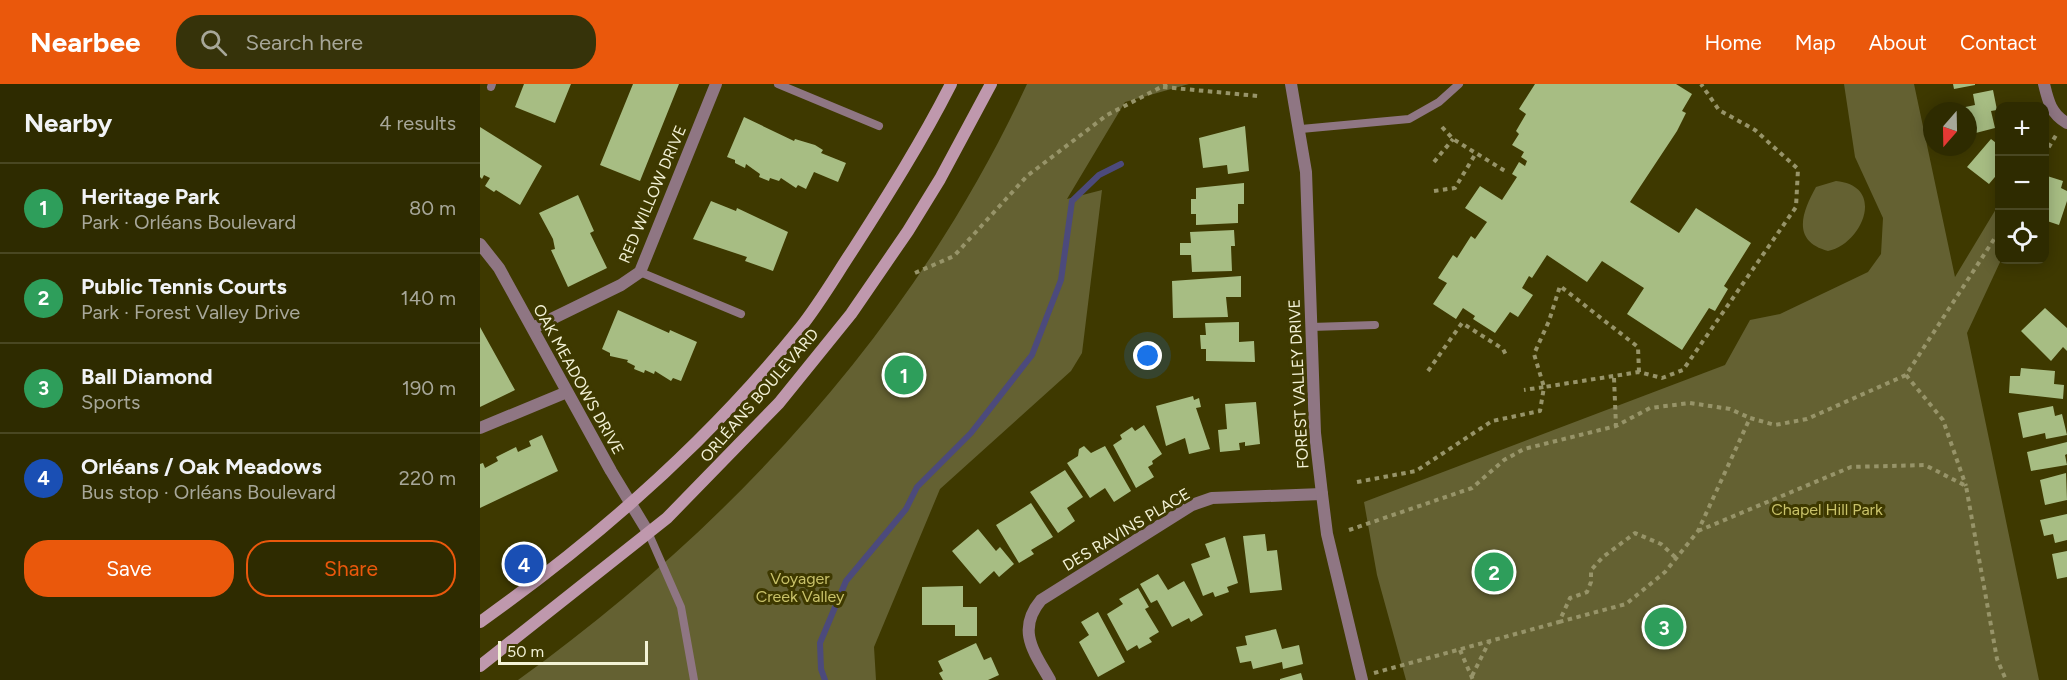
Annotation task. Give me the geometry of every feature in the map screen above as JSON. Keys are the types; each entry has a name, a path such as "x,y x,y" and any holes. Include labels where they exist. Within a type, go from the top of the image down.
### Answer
{"main road":[{"name":"ORLÉANS BOULEVARD","path":"480,622 631,506 691,450 802,326 899,178 951,84"},
{"name":"ORLÉANS BOULEVARD","path":"480,666 690,496 779,403 851,314 940,179 991,84"}],"street":[{"name":"RED WILLOW DRIVE","path":"533,328 621,285 640,272 716,84"},
{"name":"FOREST VALLEY DRIVE","path":"1291,84 1301,129 1306,172 1315,433 1322,494 1327,534 1362,679"},
{"path":"2044,84 2048,102 2066,122"},
{"name":"OAK MEADOWS DRIVE","path":"480,244 499,268 631,506 648,532"},
{"path":"480,428 567,392"},
{"name":"DES RAVINS PLACE","path":"1050,680 1028,636 1031,612 1041,600 1192,505 1212,498 1322,494"}],"lane":[{"path":"778,84 879,126"},
{"path":"1301,129 1409,119 1439,102 1459,84"},
{"path":"640,272 741,314"},
{"path":"1311,327 1375,325"},
{"path":"648,532 681,607 694,680"}],"path":[{"path":"915,273 954,256 1027,176 1107,115 1167,84"},
{"path":"1524,390 1614,378 1639,372 1662,378 1683,370 1796,207 1798,169 1755,130 1719,110 1701,84"},
{"path":"1162,87 1258,96"},
{"path":"2049,148 2066,122"},
{"path":"1442,127 1452,139 1505,171"},
{"path":"1434,162 1452,139"},
{"path":"1434,191 1455,188 1476,153"},
{"path":"1349,530 1472,488 1504,460 1524,449 1616,426 1650,408 1690,403 1730,409 1775,425 1807,419 1906,375 1995,238"},
{"path":"1357,482 1416,471 1492,421 1540,411 1544,387 1534,354 1550,321 1560,286 1638,347 1639,372"},
{"path":"1428,371 1462,323 1503,350 1507,357"},
{"path":"1906,375 1943,420 1966,486 1997,658 2006,680"},
{"path":"1614,378 1616,426"},
{"path":"1362,679 1394,665 1460,650 1626,604 1665,572 1698,531 1750,418"},
{"path":"1698,531 1851,467 1925,465 1966,486"},
{"path":"1559,622 1570,598 1587,592 1592,582 1591,570 1603,557 1635,533 1661,543 1676,558"},
{"path":"1473,678 1489,641"},
{"path":"1460,650 1473,678"}],"green space":[{"name":"Voyager Creek Valley","path":"1027,84 1189,84 1125,102 1067,199 1102,190 1082,353 1071,371 940,489 874,647 876,680 518,680 597,620 672,556 744,487 811,415 873,338 930,257 982,173"},
{"name":"Chapel Hill Park","path":"1844,84 1914,84 1923,126 1923,156 1929,156 1955,277 1995,211 1995,264 1999,264 1967,333 2039,680 1406,680 1377,575 1364,502 1725,365 1750,320 1780,314 1868,272 1881,254 1883,218 1855,157"},
{"path":"1836,181 1852,185 1861,193 1865,204 1864,215 1851,238 1828,251 1816,246 1804,233 1804,216 1816,187"}],"building":[{"path":"524,84 571,84 555,123 515,107"},
{"path":"633,84 679,84 640,181 600,165"},
{"path":"1535,84 1676,84 1692,94 1682,111 1686,113 1677,131 1630,202 1679,233 1696,208 1751,243 1724,286 1728,289 1715,311 1709,308 1682,350 1627,314 1644,288 1602,261 1587,282 1547,255 1532,278 1529,276 1522,288 1533,295 1518,317 1510,312 1495,333 1473,319 1475,316 1463,308 1456,319 1433,304 1447,283 1438,278 1453,255 1457,258 1471,236 1475,239 1487,222 1465,208 1480,186 1502,200 1517,177 1512,174 1519,162 1525,166 1527,161 1521,157 1524,152 1512,145 1519,134 1516,131 1526,114 1519,109"},
{"path":"1953,84 1975,84 1975,85 1954,89"},
{"path":"1993,90 1995,110 1991,111 1995,128 1977,133 1977,102 1974,102 1973,94"},
{"path":"744,117 794,141 795,139 815,145 823,150 821,153 846,163 838,182 814,172 806,189 798,185 796,188 781,178 779,181 770,178 769,181 759,177 760,174 746,164 745,168 735,163 735,160 727,157"},
{"path":"1245,126 1249,171 1228,174 1227,165 1203,168 1199,138"},
{"path":"480,127 542,166 520,205 485,186 490,178 484,175 482,179 480,177"},
{"path":"1991,139 1995,142 1995,177 1989,184 1967,167"},
{"path":"2049,177 2063,181 2061,188 2067,191 2067,201 2059,225 2049,222"},
{"path":"1244,183 1244,204 1238,204 1238,223 1196,225 1196,214 1191,214 1191,199 1196,199 1196,188"},
{"path":"578,195 594,231 590,233 607,268 568,287 551,250 555,249 553,239 539,213"},
{"path":"711,201 736,211 737,208 788,232 773,271 745,261 747,257 693,239"},
{"path":"1234,230 1235,246 1231,246 1232,271 1192,272 1191,255 1180,255 1180,243 1191,243 1190,232"},
{"path":"1241,276 1241,297 1226,297 1228,317 1173,318 1172,281"},
{"path":"2045,308 2067,328 2067,351 2063,347 2051,361 2021,331"},
{"path":"618,310 669,333 670,330 697,342 681,381 673,378 671,381 655,371 654,374 634,369 635,366 627,362 628,360 610,356 610,353 602,349"},
{"path":"1239,322 1239,342 1254,341 1255,362 1206,361 1206,349 1201,349 1200,335 1206,335 1205,323"},
{"path":"480,327 515,390 480,407"},
{"path":"2021,368 2055,371 2054,384 2064,385 2063,399 2009,393 2010,376 2020,376"},
{"path":"1193,396 1194,400 1199,398 1201,407 1196,408 1210,449 1189,454 1185,438 1166,446 1156,406"},
{"path":"1256,402 1260,444 1245,446 1245,442 1239,443 1240,450 1220,452 1218,430 1227,429 1225,404"},
{"path":"2053,406 2055,416 2062,414 2067,435 2046,439 2045,433 2023,438 2018,413"},
{"path":"1144,425 1162,454 1148,467 1154,477 1136,488 1113,445 1122,439 1120,435 1132,427 1135,431"},
{"path":"542,435 558,471 480,508 480,464 483,463 485,468 498,461 496,457 516,447 518,452 531,446 529,441"},
{"path":"2067,442 2067,454 2065,455 2067,465 2031,471 2027,452"},
{"path":"1084,446 1091,453 1105,446 1131,491 1114,502 1105,488 1090,498 1067,463 1078,456 1079,449"},
{"path":"1065,470 1083,497 1067,508 1075,521 1058,533 1030,492"},
{"path":"2066,473 2067,500 2045,505 2040,480"},
{"path":"1031,503 1053,537 1031,550 1034,554 1019,563 996,525"},
{"path":"2067,514 2067,540 2055,543 2053,534 2044,536 2040,520"},
{"path":"978,529 996,551 1000,547 1014,564 999,577 994,571 980,584 952,551"},
{"path":"1265,534 1267,551 1277,550 1282,590 1250,593 1243,536"},
{"path":"1225,537 1238,583 1227,587 1229,592 1215,597 1213,592 1203,596 1191,564 1210,557 1205,544"},
{"path":"2067,551 2067,577 2057,579 2052,554"},
{"path":"1158,574 1168,590 1184,581 1203,615 1191,622 1189,618 1172,627 1157,600 1151,603 1140,584"},
{"path":"963,586 963,607 977,607 977,636 955,636 955,625 922,625 922,587"},
{"path":"1138,588 1149,607 1145,609 1159,632 1149,638 1152,642 1139,649 1137,645 1127,651 1107,614 1123,604 1119,599"},
{"path":"1098,612 1125,662 1098,677 1079,642 1089,635 1081,622"},
{"path":"1276,629 1282,649 1299,645 1303,664 1283,669 1282,662 1253,669 1251,661 1240,663 1236,647 1247,645 1245,636"},
{"path":"976,643 984,660 991,657 999,675 988,680 943,680 939,673 943,671 938,661"},
{"path":"1301,673 1303,680 1280,680 1280,679"}],"waterway":[{"path":"825,680 821,669 820,643 846,581 906,509 917,487 971,433 1032,355 1061,280 1072,201 1099,175 1121,164"}],"place":[{"name":"Heritage Park","path":"904,375"},
{"name":"Orléans / Oak Meadows","path":"524,564"},
{"name":"Public Tennis Courts","path":"1494,572"},
{"name":"Ball Diamond","path":"1664,627"}]}
